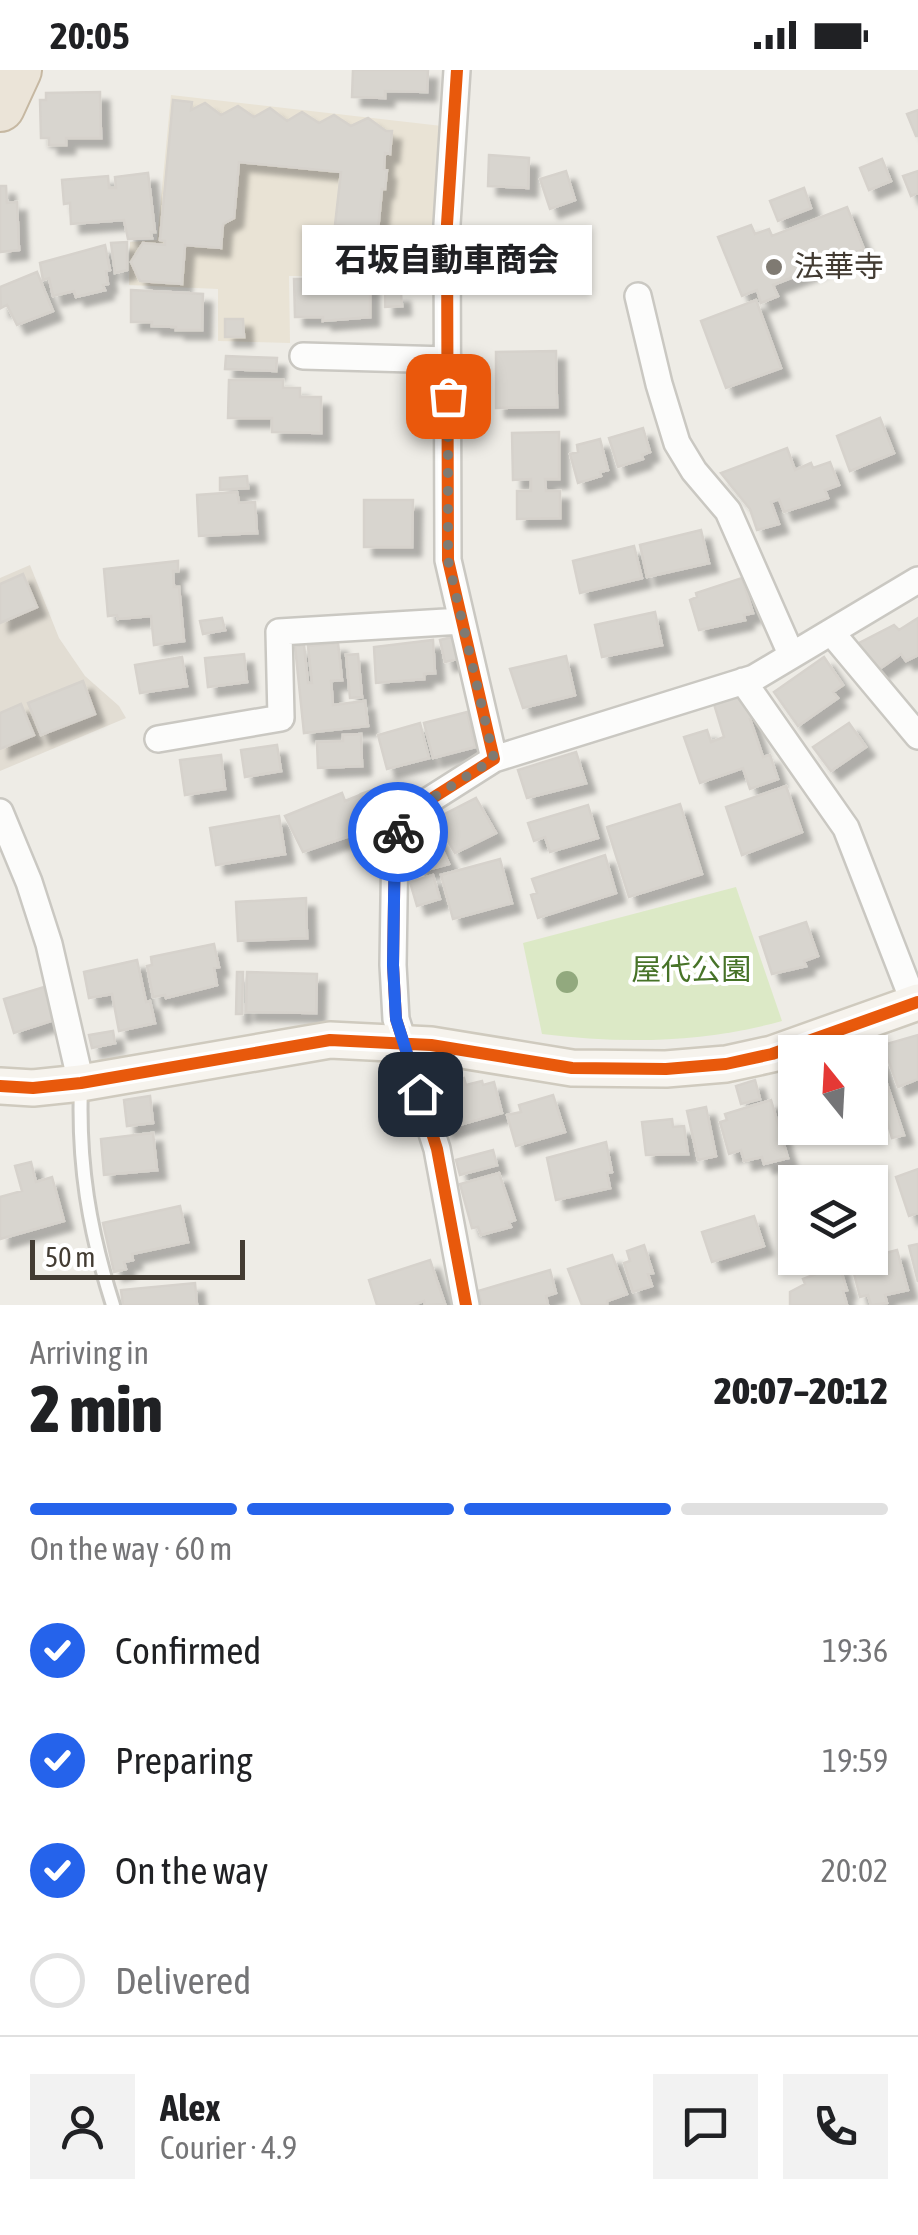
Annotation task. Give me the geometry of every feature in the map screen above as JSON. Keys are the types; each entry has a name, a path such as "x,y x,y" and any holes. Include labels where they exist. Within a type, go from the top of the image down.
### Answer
{"highway":[{"path":"0,107 17,70"}],"street":[{"path":"456,70 448,224 448,560 494,759"},
{"path":"638,296 677,443 694,472 728,511 791,654"},
{"path":"303,356 448,360"},
{"path":"466,1305 437,1149 396,1019 395,837 409,813 494,759 743,682 918,580"},
{"path":"158,740 281,718 279,632 462,621"},
{"path":"831,632 918,736"},
{"path":"0,1086 32,1088 81,1082 330,1040 403,1042 572,1068 666,1069 726,1064 772,1054 916,1003 846,828 743,682"},
{"path":"0,812 49,944 81,1082"}],"lane":[{"path":"81,1082 79,1134 86,1207 113,1305"}],"shaded area":[{"path":"171,95 442,126 436,277 289,276 290,343 218,341 218,289 129,285 130,242 157,240"},
{"path":"30,565 59,638 85,676 119,706 126,718 0,771 0,578"}],"green space":[{"name":"屋代公園","path":"736,887 782,1021 723,1034 663,1040 542,1034 523,943"}],"building":[{"path":"353,70 428,70 427,92 385,91 385,98 352,97"},
{"path":"100,92 101,138 66,138 66,145 49,145 49,138 41,138 40,100 46,100 46,93"},
{"path":"173,100 192,102 191,110 205,103 221,115 238,106 254,117 270,108 287,121 302,112 319,123 334,115 351,126 368,118 392,131 390,154 385,153 387,170 378,230 335,225 341,172 239,162 234,218 223,224 221,248 185,245 182,284 140,281 131,262 143,243 165,245 160,240"},
{"path":"918,110 918,136 916,136 907,114"},
{"path":"489,155 529,158 528,188 488,186"},
{"path":"882,159 891,181 869,190 860,168"},
{"path":"566,171 575,200 550,209 540,179"},
{"path":"918,171 918,193 911,196 903,176"},
{"path":"148,173 155,232 151,232 152,238 128,239 124,220 71,224 70,203 64,204 62,180 108,176 109,188 116,188 115,177"},
{"path":"0,186 6,186 7,203 17,202 19,250 0,252"},
{"path":"804,188 811,208 778,221 770,201"},
{"name":"法華寺","path":"847,207 864,249 773,285 778,296 761,303 757,290 742,296 718,237 751,225 755,234 769,229 772,236"},
{"path":"127,242 127,270 115,273 111,243"},
{"path":"105,245 110,270 106,271 105,290 76,297 74,291 53,296 49,278 43,280 40,263"},
{"path":"37,272 53,311 17,325 7,305 1,308 0,287"},
{"path":"294,279 370,279 370,317 323,321 323,317 295,317"},
{"path":"131,290 203,294 202,330 131,322"},
{"path":"401,293 402,306 385,307 385,294"},
{"path":"756,300 781,368 726,388 701,321"},
{"path":"225,319 243,319 244,337 225,337"},
{"path":"556,351 557,407 496,408 496,352"},
{"path":"226,356 277,358 276,371 225,369"},
{"path":"229,380 283,380 283,388 300,388 300,397 321,397 321,433 272,432 272,418 228,418"},
{"path":"880,418 894,453 850,471 837,436"},
{"path":"643,428 650,452 642,455 643,459 618,467 609,438"},
{"path":"559,432 559,479 545,479 546,491 560,491 560,518 517,519 517,491 531,491 531,479 513,480 512,433"},
{"path":"600,439 608,470 578,483 570,454 578,452 577,445"},
{"path":"787,448 795,470 811,463 813,468 830,462 839,485 825,490 828,498 784,512 779,499 771,502 779,524 757,530 750,509 721,473"},
{"path":"247,476 248,488 220,490 220,478"},
{"path":"237,492 239,503 255,502 257,533 199,536 197,495"},
{"path":"364,500 413,500 412,547 364,547"},
{"path":"701,530 709,563 647,577 640,545"},
{"path":"634,546 642,578 580,593 573,561"},
{"path":"178,561 178,571 173,571 174,587 179,587 184,641 154,645 151,616 108,616 104,569"},
{"path":"23,574 37,607 0,623 0,584"},
{"path":"742,578 753,613 744,615 745,620 699,630 690,600 697,597 696,593"},
{"path":"655,612 662,645 602,657 595,625"},
{"path":"222,618 225,630 203,634 200,621"},
{"path":"918,618 918,655 906,661 901,654 875,672 859,643 894,625 899,630"},
{"path":"452,637 457,659 445,662 440,640"},
{"path":"433,640 435,673 424,674 424,679 376,683 374,647"},
{"path":"338,643 342,680 331,681 333,705 365,701 368,726 304,733 295,646 304,645 308,683 312,683 308,646"},
{"path":"244,654 247,682 208,687 205,658"},
{"path":"358,654 362,697 350,698 346,655"},
{"path":"566,656 575,695 523,708 510,669"},
{"path":"182,657 187,686 140,693 135,665"},
{"path":"824,657 843,685 833,692 838,698 798,726 774,692"},
{"path":"83,681 95,714 41,735 28,703"},
{"path":"740,695 759,718 750,719 763,757 770,755 778,779 750,789 743,768 700,783 684,737 707,730 711,742 724,737 714,704"},
{"path":"21,704 34,735 0,749 0,713"},
{"path":"467,712 475,747 433,758 424,723"},
{"path":"420,723 429,758 387,769 378,735"},
{"path":"849,723 866,747 831,771 813,747"},
{"path":"361,734 362,766 318,768 317,742 343,741 343,735"},
{"path":"277,745 281,771 245,777 241,750"},
{"path":"576,752 586,783 527,798 518,770"},
{"path":"221,755 225,789 185,795 180,760"},
{"path":"786,786 802,832 742,855 726,807"},
{"path":"380,787 390,813 373,820 361,794"},
{"path":"342,793 345,801 360,795 373,828 303,852 285,816"},
{"path":"476,798 496,833 455,853 435,819"},
{"path":"680,804 702,874 629,897 607,827"},
{"path":"588,805 598,838 550,852 545,837 534,841 528,823"},
{"path":"279,816 285,854 216,865 210,828"},
{"path":"436,836 449,864 419,872 411,844"},
{"path":"605,855 616,893 538,918 531,895 537,893 532,879"},
{"path":"500,859 512,903 453,919 441,875"},
{"path":"433,875 440,899 417,906 410,882"},
{"path":"306,898 307,938 238,941 236,902"},
{"path":"806,922 818,956 804,961 806,966 772,974 760,937"},
{"path":"214,944 219,967 214,968 217,985 166,998 153,997 147,966 152,965 151,957"},
{"path":"137,960 155,1023 119,1031 112,994 89,998 84,972"},
{"path":"237,972 243,972 242,1014 236,1014"},
{"path":"247,972 317,974 316,1013 246,1012"},
{"path":"44,987 54,1020 14,1033 4,999"},
{"path":"113,1031 115,1043 92,1048 89,1035"},
{"path":"918,1035 918,1079 898,1087 888,1059 888,1044"},
{"path":"464,1078 466,1085 494,1082 502,1113 445,1129 440,1124 430,1087"},
{"path":"755,1080 760,1099 741,1104 736,1086"},
{"path":"888,1087 904,1135 892,1138 888,1124"},
{"path":"553,1095 565,1132 516,1146 507,1115 521,1112 519,1105"},
{"path":"150,1096 153,1123 127,1126 124,1100"},
{"path":"771,1100 778,1124 778,1145 784,1145 788,1158 764,1164 762,1157 744,1161 741,1150 729,1154 720,1122 727,1120 725,1114"},
{"path":"706,1107 716,1156 698,1160 687,1111"},
{"path":"672,1119 673,1127 684,1126 688,1154 646,1155 642,1122"},
{"path":"153,1133 157,1170 104,1175 101,1139"},
{"path":"606,1142 612,1172 607,1173 610,1188 556,1200 547,1158"},
{"path":"493,1150 497,1165 460,1175 456,1160"},
{"path":"31,1162 36,1182 52,1177 64,1221 0,1239 0,1197 22,1191 15,1166"},
{"path":"918,1169 918,1213 909,1216 896,1177"},
{"path":"499,1173 515,1220 509,1222 511,1227 481,1235 478,1227 472,1228 460,1184"},
{"path":"180,1206 188,1242 132,1254 133,1260 124,1262 126,1269 114,1272 103,1223"},
{"path":"754,1216 764,1246 712,1262 702,1232"},
{"path":"918,1244 918,1282 909,1246"},
{"path":"644,1245 653,1273 648,1274 652,1286 633,1292 624,1263 630,1261 627,1251"},
{"path":"897,1250 908,1290 885,1295 887,1303 871,1305 868,1295 860,1297 854,1275 888,1275 888,1252"},
{"path":"612,1255 627,1294 607,1301 607,1305 582,1305 568,1269"},
{"path":"430,1260 445,1304 425,1305 424,1301 413,1305 377,1305 369,1280"},
{"path":"550,1270 556,1293 546,1296 548,1305 482,1305 478,1291"},
{"path":"842,1275 847,1305 790,1305 790,1292 805,1284 803,1279"},
{"path":"195,1283 197,1305 123,1305 121,1290"}],"cycle path":[{"path":"457,70 447,224 448,560 494,759 409,813 395,837 393,965 396,1019 437,1149 466,1305"},
{"path":"0,1086 33,1088 81,1083 330,1040 431,1045 572,1068 666,1069 726,1064 772,1054 918,1002"}],"way so far":[{"path":"398,832 409,813 426,800 494,759 448,560 448,396"}],"place":[{"name":"法華寺","path":"774,267"},
{"name":"石坂自動車商会","path":"448,396"}],"route":[{"path":"398,832 393,965 396,1019 420,1094"}]}
